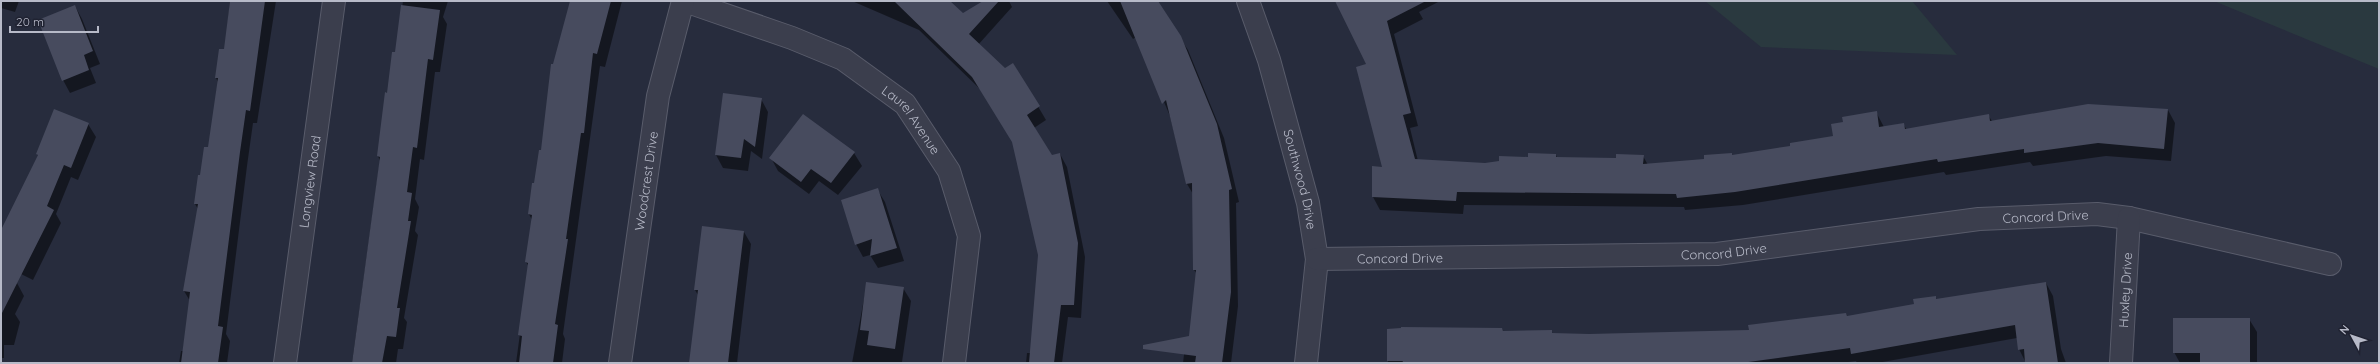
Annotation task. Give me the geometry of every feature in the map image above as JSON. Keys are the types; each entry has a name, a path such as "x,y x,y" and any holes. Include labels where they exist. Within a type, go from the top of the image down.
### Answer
{"street":[{"name":"Longview Road","path":"285,363 334,1"},
{"name":"Woodcrest Drive","path":"620,363 658,96 684,1"},
{"name":"Laurel Avenue","path":"684,1 792,38 843,59 905,104 949,170 969,236 954,363"},
{"name":"Southwood Drive","path":"1248,1 1269,60 1308,203 1316,259 1306,363"},
{"name":"Concord Drive","path":"1316,259 1717,254 1979,219 2097,214 2129,218 2330,264"},
{"name":"Huxley Drive","path":"2121,363 2129,218"}],"shaded area":[{"path":"1705,1 1912,1 1957,55 1761,47"},
{"path":"2214,1 2379,1 2379,69"}],"building":[{"path":"230,1 265,1 250,111 246,110 240,152 218,326 223,327 218,363 181,363 190,292 183,291 198,204 194,204 204,147 208,147 218,78 215,78 219,49 224,49"},
{"path":"570,1 611,1 597,54 593,53 584,133 581,133 566,239 568,239 555,324 558,325 553,363 519,363 522,336 518,335 528,263 525,262 532,215 528,214 532,183 534,183 539,150 541,150 551,64 553,64"},
{"path":"894,1 950,1 963,13 983,1 999,1 969,34 1005,68 1013,63 1040,106 1027,115 1052,155 1060,153 1078,243 1074,305 1061,305 1054,363 1029,363 1038,255 1012,142 972,77"},
{"path":"1120,1 1158,1 1181,36 1217,124 1232,189 1229,190 1231,292 1222,363 1195,363 1196,356 1143,349 1143,345 1189,336 1196,270 1193,270 1192,183 1186,184 1166,100 1162,104"},
{"path":"1335,1 1426,1 1387,21 1411,113 1403,115 1415,159 1485,163 1499,161 1499,156 1528,157 1528,153 1556,154 1556,157 1616,158 1616,154 1644,155 1643,164 1704,159 1704,155 1732,153 1732,155 1790,146 1790,143 1833,136 1831,124 1843,122 1842,117 1877,111 1879,127 1904,123 1905,129 1989,114 1990,121 2088,104 2168,109 2164,149 2098,143 2024,153 2024,149 1938,162 1937,159 1735,192 1677,198 1676,194 1457,192 1456,201 1372,197 1372,166 1382,167 1356,67 1366,64"},
{"path":"75,5 93,51 84,55 89,70 62,81 38,20"},
{"path":"401,5 440,10 433,60 428,59 417,148 413,147 407,192 412,193 408,221 411,221 397,308 400,308 396,337 387,336 382,363 352,363 380,157 377,156 385,92 387,93 392,52 395,52"},
{"path":"723,93 762,98 755,147 744,139 741,158 715,155"},
{"path":"54,109 89,123 71,168 64,165 47,206 54,210 1,315 1,230 38,155 36,154"},
{"path":"803,114 855,152 831,183 811,169 801,182 769,158"},
{"path":"878,188 897,248 870,256 872,239 855,245 841,200"},
{"path":"702,226 744,231 728,363 689,363 698,290 694,290"},
{"path":"866,282 904,287 895,349 867,345 869,331 860,330"},
{"path":"2046,282 2058,363 2025,363 2024,349 2018,350 2015,325 1851,354 1850,348 1741,363 1402,363 1403,361 1387,361 1387,329 1401,327 1502,328 1503,331 1552,330 1552,333 1589,334 1749,330 1748,325 1846,313 1847,316 1914,304 1913,299 1936,296 1936,299"},
{"path":"2173,318 2250,318 2250,363 2200,363 2200,353 2173,353"}]}
